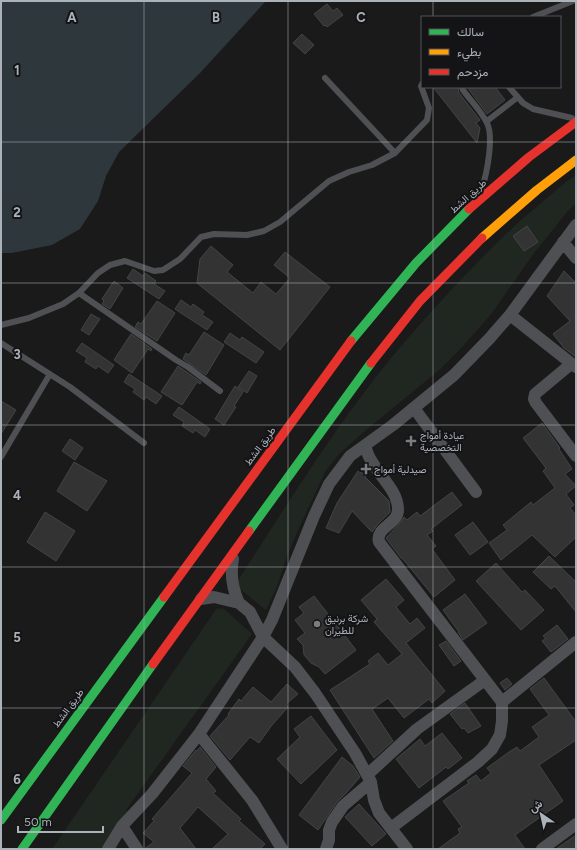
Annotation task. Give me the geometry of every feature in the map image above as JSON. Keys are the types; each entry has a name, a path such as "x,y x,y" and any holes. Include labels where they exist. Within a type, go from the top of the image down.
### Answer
{"highway":[{"name":"طريق الشط","path":"1,820 356,334 403,277 454,222 549,141 576,122"},
{"path":"22,849 105,730 380,351 425,295 458,261 498,224 561,170 576,160"}],"street":[{"path":"108,849 122,826 152,794 199,734 263,637 275,614 314,516 329,484 350,456 393,426 454,375 510,315 576,225"},
{"path":"563,242 576,258"},
{"path":"510,315 573,365 535,394 534,399 576,456"},
{"path":"414,408 476,492"},
{"path":"365,446 370,460 395,495 398,508 395,519 379,534 379,542 502,702 502,722 500,735 492,748 478,762 391,828"},
{"path":"237,549 233,560 232,571 233,587 239,603"},
{"path":"201,599 214,597 239,603 250,612 263,637 296,667 351,746 369,779 379,813 406,849"},
{"path":"250,612 264,615 275,614"},
{"path":"502,702 576,642"},
{"path":"326,849 332,822 343,806 417,730 485,680"},
{"path":"199,734 252,800 282,849"},
{"path":"547,848 576,824"},
{"path":"122,826 137,849"}],"lane":[{"path":"536,16 574,1"},
{"path":"325,78 395,153"},
{"path":"1,325 29,318 63,304 79,293 98,273 110,265 125,261 154,271 163,270 180,259 200,237 214,234 247,235 264,231 280,222 329,181 349,172 372,165 395,153 428,120 429,108 422,88"},
{"path":"462,88 487,122 489,133 487,168 483,184 475,204"},
{"path":"510,88 523,103 533,109 576,118"},
{"path":"487,122 518,97"},
{"path":"79,293 188,367 220,391"},
{"path":"1,343 70,387 144,443"},
{"path":"1,457 50,374"}],"shaded area":[{"path":"1,1 266,1 200,73 119,152 106,176 98,201 80,229 52,245 12,253 1,253"},
{"path":"576,175 576,203 534,253 492,313 464,345 437,372 366,430 340,453 326,470 300,526 286,559 276,589 266,610 235,585 329,441 391,358 431,312 487,252 517,223"},
{"path":"217,608 224,609 252,634 126,810 128,812 103,849 52,849"}],"building":[{"path":"327,4 333,11 337,8 343,15 327,27 325,25 324,26 314,14"},
{"path":"302,34 314,45 305,54 293,43"},
{"path":"434,88 458,88 459,93 480,120 476,123 480,128 477,143"},
{"path":"468,88 496,88 505,100 487,114"},
{"path":"527,226 538,242 524,251 513,236"},
{"path":"211,246 233,265 227,272 253,293 261,282 276,294 290,278 274,265 285,252 330,287 280,350 197,283 200,259"},
{"path":"133,269 143,276 145,273 156,281 154,284 165,291 159,299 127,278"},
{"path":"564,271 576,283 576,357 564,348 553,334 570,321 547,296"},
{"path":"114,281 123,288 110,309 102,304 104,301 102,299"},
{"path":"181,300 191,307 193,304 204,312 202,315 213,322 207,330 175,309"},
{"path":"157,301 175,313 157,341 135,327 138,322 141,324"},
{"path":"91,314 100,319 89,335 81,330"},
{"path":"204,332 224,345 206,375 183,359 186,353 189,355"},
{"path":"230,333 240,340 242,337 264,352 256,363 224,342"},
{"path":"131,334 152,349 151,351 148,349 132,373 114,360"},
{"path":"82,343 114,365 108,373 98,366 96,369 85,362 87,358 76,351"},
{"path":"178,366 201,382 200,384 197,382 182,405 161,392"},
{"path":"249,371 257,376 247,393 238,387"},
{"path":"129,374 162,396 156,404 146,397 144,400 133,392 135,389 124,382"},
{"path":"235,386 243,392 234,406 236,407 224,425 215,419"},
{"path":"1,401 16,410 1,434"},
{"path":"179,407 210,429 205,437 195,430 193,433 182,426 184,422 173,415"},
{"path":"542,423 560,448 559,449 572,469 565,474 576,486 566,494 574,505 570,508 576,515 576,537 555,557 532,535 501,560 489,543 507,530 503,525 531,502 533,505 555,488 543,471 546,468 523,438"},
{"path":"70,439 83,448 75,460 62,451"},
{"path":"74,462 107,481 87,511 57,491"},
{"path":"358,471 366,475 365,477 389,501 390,512 372,532 352,511 339,533 326,528 337,503"},
{"path":"452,492 462,505 431,529 433,531 427,535 436,546 432,549 455,580 434,597 386,538 404,517 407,520 417,512 420,516"},
{"path":"45,512 75,531 56,561 27,542"},
{"path":"473,522 488,542 470,555 455,535"},
{"path":"549,556 576,582 576,612 555,586 551,589 533,572"},
{"path":"496,563 522,592 525,590 544,610 521,630 476,581"},
{"path":"386,579 404,600 396,607 410,624 417,618 425,628 406,643 445,691 432,703 429,699 404,718 388,698 372,709 393,741 374,758 330,690 370,664 368,661 378,653 388,665 402,654 374,622 377,619 361,600"},
{"path":"465,594 487,623 463,640 443,610"},
{"path":"314,596 356,650 325,674 319,667 311,663 304,655 303,645 297,639 305,633 295,620 304,613 299,607"},
{"path":"557,625 568,639 551,652 542,641 546,638 543,636"},
{"path":"446,641 461,661 454,666 439,645"},
{"path":"507,678 512,684 505,690 500,683"},
{"path":"544,678 576,722 576,740 539,765 563,801 515,835 525,849 438,849 460,833 458,829 462,827 443,801 469,783 467,781 476,775 481,781 491,773 487,768 517,747 520,751 539,737 532,727 549,715 530,689"},
{"path":"287,684 298,694 286,704 288,707 259,743 250,737 230,760 210,736 229,715 228,714 239,699 241,701 253,687 271,702"},
{"path":"465,703 481,726 468,733 464,728 462,729 450,714"},
{"path":"311,716 337,750 301,784 277,759 300,737 294,729"},
{"path":"442,733 462,758 448,769 446,767 419,788 396,759 420,739 425,746"},
{"path":"200,747 216,767 206,779 216,791 213,793 241,819 239,821 265,844 260,849 212,849 228,834 198,807 180,828 196,849 144,849 154,842 143,833 154,821 152,819 192,773 183,766"},
{"path":"342,757 353,766 360,777 337,802 318,830 299,815"},
{"path":"359,804 386,834 372,846 345,817"},
{"path":"576,835 576,849 556,849"}],"traffic: fast":[{"path":"351,341 416,263 469,209"},
{"path":"249,531 371,363"},
{"path":"1,820 164,597"},
{"path":"22,849 153,664"}],"traffic: slow":[{"path":"482,238 537,190 576,160"}],"traffic: jam":[{"path":"469,209 529,157 576,122"},
{"path":"371,363 420,301 482,238"},
{"path":"164,597 351,341"},
{"path":"153,664 249,531"}],"place":[{"name":"عيادة أمواج التخصصية","path":"411,441"},
{"name":"صيدلية أمواج","path":"366,469"},
{"name":"شركة برنيق للطيران","path":"317,624"}]}
